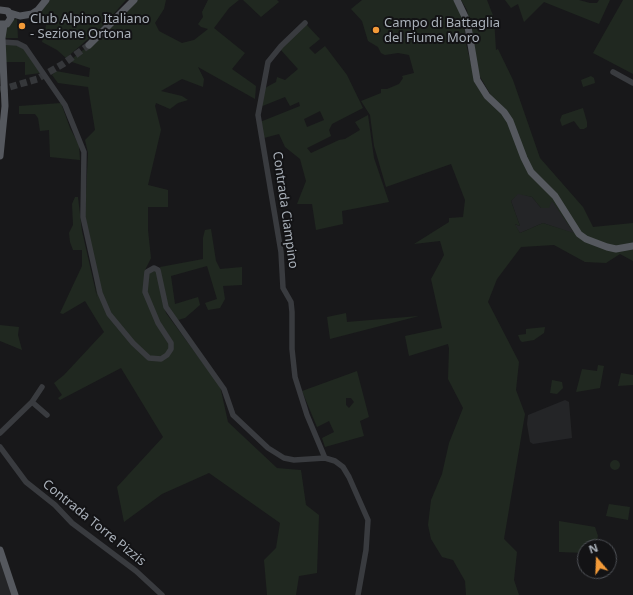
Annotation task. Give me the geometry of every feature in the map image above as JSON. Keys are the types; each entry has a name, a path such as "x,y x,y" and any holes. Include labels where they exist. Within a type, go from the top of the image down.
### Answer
{"main road":[{"path":"6,20 36,12 46,0"},
{"path":"457,0 467,21 477,80 488,96 504,112 510,121 531,172 555,196 579,234 586,239 606,247 616,249 633,246"},
{"path":"89,45 133,1"},
{"path":"0,9 6,10 6,20 2,42 3,134 0,156"},
{"path":"0,33 2,42"},
{"path":"0,550 15,595"}],"street":[{"name":"Contrada Ciampino","path":"305,23 281,46 268,62 258,115 282,252 283,288 291,302 292,349 295,377 307,415 325,458"},
{"path":"2,42 17,43 25,47 66,104 84,152 83,217 91,256 104,305 119,327 149,358 161,359 169,352 171,346 170,340 158,323 145,292 148,272 154,268 158,270 166,307 224,389 234,415 268,448 284,458 294,460 325,458 339,464 347,472 368,520 366,550 358,595"},
{"path":"613,72 633,83"},
{"path":"0,433 14,422 32,402 42,386"},
{"path":"32,402 47,415"},
{"name":"Contrada Torre Pizzis","path":"0,447 26,482 55,505 72,523 136,571 162,595"}],"shaded area":[{"path":"50,0 126,0 102,27 66,58 57,50 42,42 47,22 36,18"},
{"path":"136,0 166,0 164,9 155,23 159,31 182,43 194,40 208,29 201,27 198,24 203,17 202,12 208,0 239,0 229,8 214,28 245,53 232,69 256,86 255,99 198,67 204,79 203,87 182,79 161,91 182,96 188,100 178,103 170,109 156,103 155,106 161,130 148,185 168,190 168,207 148,207 148,230 151,258 145,270 155,269 158,272 166,313 220,386 228,422 277,468 301,470 306,505 319,515 317,573 299,576 296,595 267,595 264,560 276,548 280,523 209,473 162,494 124,522 117,487 163,437 121,368 60,400 58,398 62,395 54,383 64,375 104,332 85,301 63,314 60,313 82,266 82,250 73,250 69,233 73,225 72,204 75,197 78,197 82,231 97,297 85,216 88,153 85,140 95,130 88,87 58,83 52,75 56,71 89,77 90,68 69,61 87,47"},
{"path":"243,0 277,0 279,2 261,17"},
{"path":"362,0 455,0 464,22 466,44 475,80 492,97 479,75 467,10 461,0 487,0 494,18 496,50 498,49 513,80 540,158 583,207 593,227 633,223 633,261 620,254 606,263 585,262 554,245 521,247 497,279 488,302 519,362 516,390 525,414 504,539 517,552 514,580 519,595 466,595 465,581 453,560 442,557 431,539 428,525 431,500 442,474 449,443 463,408 448,379 448,344 409,356 405,336 442,328 431,279 444,255 440,241 414,244 449,222 449,218 463,217 465,200 451,164 386,187 374,146 370,115 361,101 381,93 381,89 387,89 399,84 403,78 402,76 414,73 409,55 398,53 385,55 381,53 378,47 368,41 362,21 351,9","holes":["518,194 532,197 541,208 549,208 552,201 574,233 543,223 520,233 515,224 520,226 511,201"]},
{"path":"505,0 579,0 597,3 599,0 610,0 599,24 544,2 524,22 518,4 511,8"},
{"path":"623,0 633,0 633,74 593,53"},
{"path":"17,19 18,38 5,38 6,28 12,20"},
{"path":"306,24 320,39 309,48 315,54 325,46 347,75 363,108 332,124 329,130 331,136 307,148 311,153 339,140 345,139 360,130 355,122 368,115 374,158 389,202 342,211 343,224 316,230 312,204 297,204 306,181 300,159 285,147 279,134 264,138 260,122 300,106 299,102 290,106 285,97 260,107 263,89 276,82 277,77 285,80 298,69 280,49","holes":["320,111 324,120 307,127 304,119"]},
{"path":"13,44 23,48 41,73 25,75 25,62 6,62 5,45"},
{"path":"591,76 594,78 595,83 583,87 581,80"},
{"path":"61,103 70,128 79,145 80,160 50,157 49,130 40,131 38,118 35,114 19,114 19,106"},
{"path":"583,108 587,127 580,129 574,121 562,126 560,120 562,115"},
{"path":"518,193 532,197 541,208 552,200 575,234 543,223 520,233 514,224 520,226 511,201"},
{"path":"211,229 216,261 220,269 242,267 242,285 223,286 225,299 220,308 208,310 205,303 217,299 207,266 171,276 175,304 198,297 200,305 185,318 178,320 166,305 160,267 203,259 203,238 205,230"},
{"path":"346,313 347,322 419,316 330,339 327,317"},
{"path":"0,325 19,327 18,335 22,350 0,341"},
{"path":"545,327 544,333 534,340 522,342 520,340 518,335 526,334 526,329"},
{"path":"598,365 604,366 600,388 576,392 582,369 597,371"},
{"path":"357,371 369,417 360,421 364,436 325,447 322,438 334,432 329,421 317,427 302,391","holes":["346,398 351,398 354,402 349,408 346,405"]},
{"path":"621,373 633,375 633,385 618,386"},
{"path":"552,380 562,382 563,388 557,394 550,393"},
{"path":"565,400 569,402 572,438 533,444 530,442 527,424 528,415"},
{"path":"613,460 617,460 619,461 619,469 613,470 610,467 610,463"},
{"path":"609,504 630,507 628,520 606,516"},
{"path":"559,521 595,527 598,536 597,539 577,539 577,553 559,552"},
{"path":"0,556 13,595 0,595"}],"tunnel":[{"path":"0,90 37,79 63,64 89,45"}],"place":[{"name":"Club Alpino Italiano - Sezione Ortona","path":"22,26"},
{"name":"Campo di Battaglia del Fiume Moro","path":"376,30"}]}
